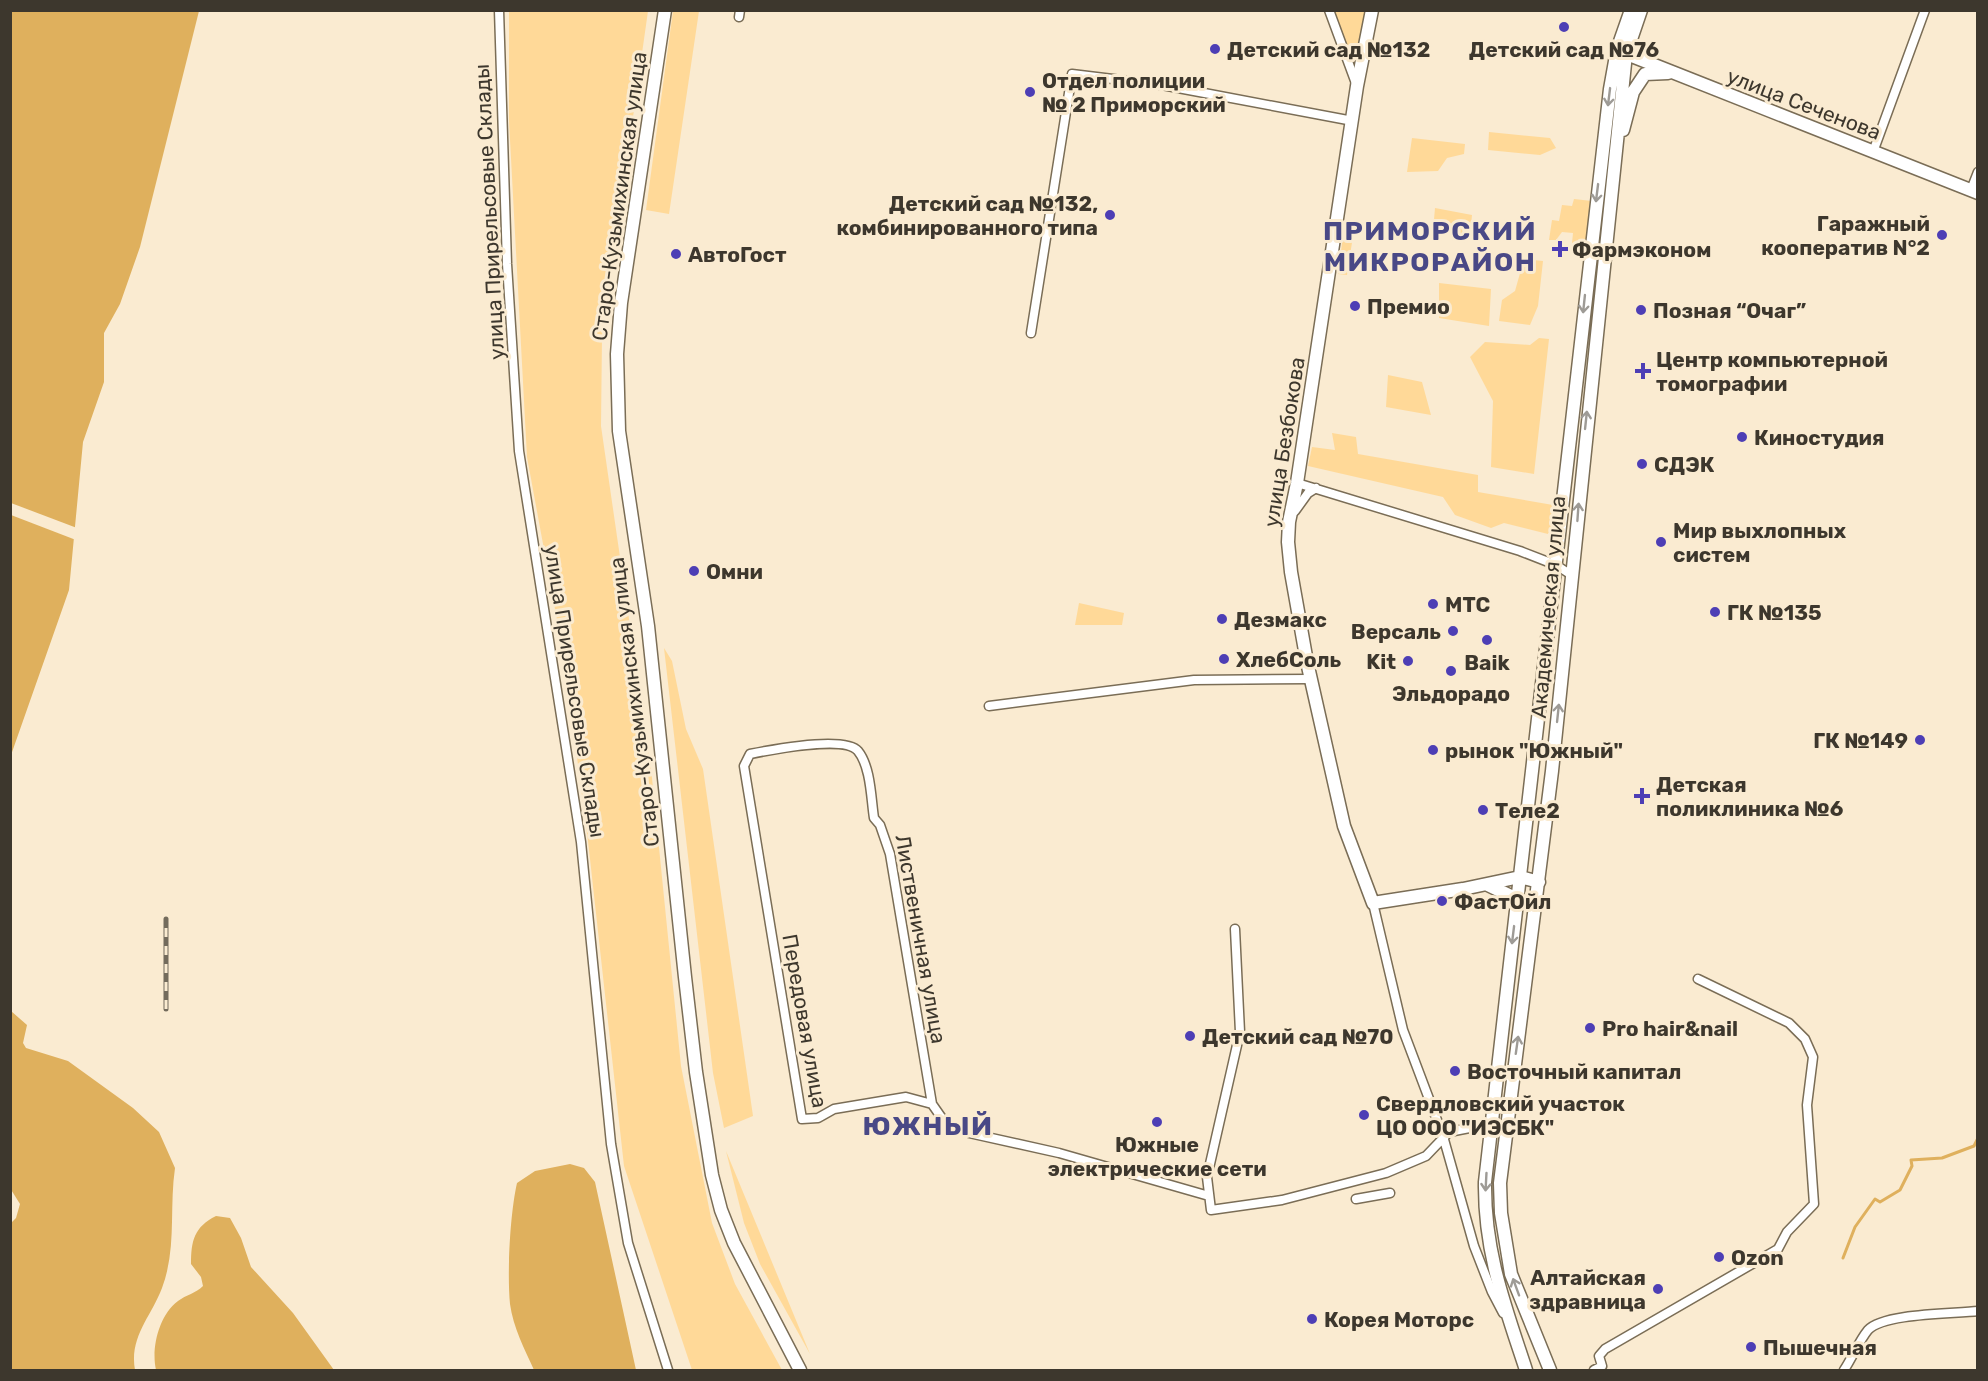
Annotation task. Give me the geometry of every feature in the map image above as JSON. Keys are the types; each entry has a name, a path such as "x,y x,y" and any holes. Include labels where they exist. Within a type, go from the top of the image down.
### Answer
{"main road":[{"name":"Старо-Кузьмихинская улица","path":"665,10 621,303 616,354 619,431 648,626 689,1012 711,1165 721,1210 734,1243 800,1371"},
{"name":"улица Безбокова","path":"1372,10 1357,87 1298,483 1289,522 1291,572 1310,679 1344,826 1373,903"},
{"path":"1526,1371 1496,1280 1488,1242 1485,1182 1590,249 1621,52 1631,10"},
{"path":"1621,52 1641,10"},
{"name":"улица Сеченова","path":"1621,52 1974,191"},
{"name":"Академическая улица","path":"1550,1371 1511,1274 1504,1233 1500,1183 1539,882 1573,576 1580,478 1612,172 1621,52"},
{"path":"1612,172 1633,92 1645,75 1676,74"},
{"path":"1524,838 1543,845"},
{"path":"1373,903 1488,885 1520,877 1539,882"},
{"path":"1488,885 1517,899"},
{"path":"1514,1333 1531,1371"}],"street":[{"name":"улица Прирельсовые Склады","path":"499,10 507,252 519,451 581,842 611,1144 628,1243 668,1371"},
{"name":"улица Безбокова","path":"1329,10 1357,87"},
{"path":"1873,152 1925,10"},
{"path":"1031,333 1072,74 1162,85 1353,121"},
{"path":"1974,191 1977,172"},
{"path":"1298,483 1556,565 1573,576"},
{"path":"1289,522 1299,503 1316,488"},
{"path":"989,706 1194,680 1310,679"},
{"name":"Передовая улица","path":"858,750 843,743 776,749 750,754 744,766 802,1119 818,1118 834,1109 906,1097 932,1104"},
{"name":"Лиственичная улица","path":"858,750 864,762 874,818 880,825 890,854 932,1104"},
{"name":"улица Безбокова","path":"1373,903 1403,1030 1443,1136 1474,1246 1492,1292 1514,1333"},
{"path":"1235,929 1240,1032 1207,1177 1211,1210 1282,1200 1342,1186 1410,1165 1426,1156 1449,1132 1490,1124"},
{"path":"1594,1371 1602,1366 1599,1356 1605,1349 1778,1249 1786,1232 1814,1204 1807,1105 1813,1057 1805,1039 1789,1023 1698,979"},
{"path":"932,1104 946,1124 968,1133 1059,1154 1209,1196"},
{"path":"1356,1198 1390,1193"},
{"path":"1844,1371 1869,1330 1877,1324 1893,1320 1977,1311"}],"shaded area":[{"path":"11,11 199,11 140,247 120,304 104,333 104,382 83,442 69,590 11,755"},
{"path":"509,11 648,11 602,336 601,426 652,778 681,1066 712,1223 735,1284 782,1370 692,1370 624,1166 588,841 564,658 527,457 509,121"},
{"path":"673,11 699,11 669,214 646,210"},
{"path":"1329,11 1372,11 1357,86"},
{"path":"1489,132 1550,138 1556,148 1540,155 1488,150"},
{"path":"1412,138 1465,144 1464,154 1447,158 1438,171 1407,172"},
{"path":"1574,199 1592,201 1588,245 1572,243 1573,233 1562,232 1556,240 1549,240 1552,220 1559,221 1562,205 1572,206"},
{"path":"1435,208 1472,215 1470,237 1433,231"},
{"path":"1345,221 1355,223 1347,275 1338,274"},
{"path":"1524,259 1543,261 1538,306 1530,325 1499,321 1502,300 1515,291"},
{"path":"1439,283 1491,289 1489,326 1439,318"},
{"path":"1539,338 1549,339 1534,474 1491,467 1493,401 1470,357 1485,342 1530,345"},
{"path":"1388,375 1422,382 1431,415 1386,407"},
{"path":"1332,433 1356,437 1358,454 1478,475 1478,492 1553,505 1559,516 1548,534 1504,523 1491,528 1455,515 1443,497 1308,466 1312,447 1335,450"},
{"path":"1079,603 1124,613 1122,625 1075,625"},
{"path":"664,648 672,661 686,729 703,769 753,1116 724,1128 713,1073"},
{"path":"11,1011 27,1025 23,1043 26,1048 68,1061 133,1108 159,1132 175,1168 170,1258 162,1288 138,1337 134,1358 135,1370 11,1370 11,1223 16,1218 20,1204 10,1188"},
{"path":"726,1151 810,1354 760,1264 744,1223"},
{"path":"570,1164 584,1168 595,1182 636,1370 534,1370 514,1321 510,1304 509,1260 517,1183 535,1171"},
{"path":"216,1216 230,1218 241,1238 251,1267 293,1313 334,1370 156,1370 156,1342 161,1323 171,1307 203,1286 201,1277 191,1264 193,1242 198,1230"}],"pier":[{"path":"11,503 77,528 76,540 11,515"}],"waterway":[{"path":"1843,1258 1855,1227 1875,1199 1880,1202 1900,1190 1912,1166 1911,1160 1942,1158 1974,1146 1978,1138"}],"railway":[{"path":"166,919 166,1009"}],"place":[{"name":"Детский сад №76","path":"1564,27"},
{"name":"Детский сад №132","path":"1215,49"},
{"name":"Отдел полиции № 2 Приморский","path":"1030,92"},
{"name":"Детский сад №132, комбинированного типа","path":"1110,215"},
{"name":"Гаражный кооператив N°2","path":"1942,235"},
{"name":"Фармэконом","path":"1560,249"},
{"name":"АвтоГост","path":"676,254"},
{"name":"Премио","path":"1355,306"},
{"name":"Позная “Очаг”","path":"1641,310"},
{"name":"Центр компьютерной томографии","path":"1643,371"},
{"name":"Киностудия","path":"1742,437"},
{"name":"СДЭК","path":"1642,464"},
{"name":"Мир выхлопных систем","path":"1661,542"},
{"name":"Омни","path":"694,571"},
{"name":"МТС","path":"1433,604"},
{"name":"ГК №135","path":"1715,612"},
{"name":"Дезмакс","path":"1222,619"},
{"name":"Версаль","path":"1453,631"},
{"name":"Baik","path":"1487,640"},
{"name":"ХлебСоль","path":"1224,659"},
{"name":"Kit","path":"1408,661"},
{"name":"Эльдорадо","path":"1451,671"},
{"name":"ГК №149","path":"1920,740"},
{"name":"рынок \"Южный\"","path":"1433,750"},
{"name":"Детская поликлиника №6","path":"1642,796"},
{"name":"Теле2","path":"1483,810"},
{"name":"ФастОйл","path":"1442,901"},
{"name":"Pro hair&nail","path":"1590,1028"},
{"name":"Детский сад №70","path":"1190,1036"},
{"name":"Восточный капитал","path":"1455,1071"},
{"name":"Свердловский участок ЦО ООО \"ИЭСБК\"","path":"1364,1115"},
{"name":"Южные электрические сети","path":"1157,1122"},
{"name":"Ozon","path":"1719,1257"},
{"name":"Алтайская здравница","path":"1658,1289"},
{"name":"Корея Моторс","path":"1312,1319"},
{"name":"Пышечная","path":"1751,1347"}],"district":[{"name":"ПРИМОРСКИЙ МИКРОРАЙОН","path":"1430,246"},
{"name":"ЮЖНЫЙ","path":"928,1126"}]}
